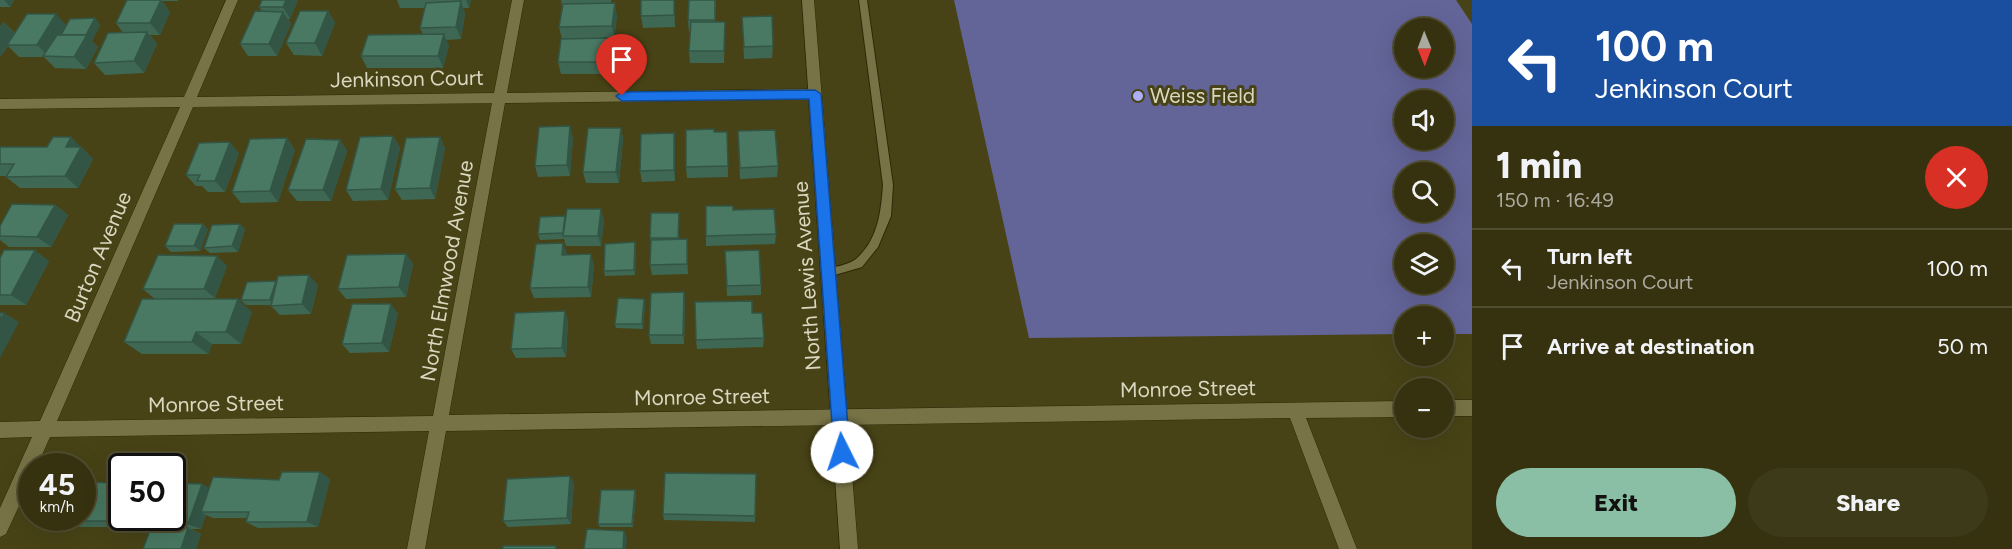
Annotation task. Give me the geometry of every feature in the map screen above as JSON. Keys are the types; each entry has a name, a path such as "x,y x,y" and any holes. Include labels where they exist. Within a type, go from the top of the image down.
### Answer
{"street":[{"name":"Burton Avenue","path":"0,528 98,312 232,0"},
{"name":"North Elmwood Avenue","path":"416,549 518,0"},
{"name":"North Lewis Avenue","path":"808,0 849,549"},
{"name":"Jenkinson Court","path":"0,104 815,94"},
{"path":"1454,408 1472,408"},
{"name":"Monroe Street","path":"0,430 1394,409"},
{"path":"1295,410 1348,549"}],"lane":[{"path":"828,273 858,264 874,244 886,216 888,185 863,0"}],"shaded area":[{"path":"954,0 1456,0 1472,24 1472,334 1454,334 1454,306 1394,306 1394,334 1029,338"}],"building":[{"path":"127,0 161,0 150,23 116,23"},
{"path":"262,0 286,0 283,7 259,7"},
{"path":"641,0 674,0 674,15 641,16"},
{"path":"689,0 715,0 715,20 688,20"},
{"path":"461,1 456,27 420,28 426,3"},
{"path":"615,3 612,26 559,27 563,4"},
{"path":"255,11 283,12 269,44 240,44"},
{"path":"300,11 328,11 315,43 286,43"},
{"path":"27,14 56,14 37,45 7,45"},
{"path":"772,16 773,46 744,47 742,17"},
{"path":"95,18 86,35 61,35 70,19"},
{"path":"691,22 725,22 724,51 689,51"},
{"path":"147,32 134,61 94,63 108,33"},
{"path":"444,34 438,56 361,56 368,35"},
{"path":"57,35 87,35 74,57 43,56"},
{"path":"609,38 608,48 616,48 615,62 558,62 561,39"},
{"path":"570,126 567,165 535,166 539,127"},
{"path":"588,128 621,128 616,172 583,172"},
{"path":"714,129 714,132 727,132 728,166 686,167 686,130"},
{"path":"775,130 778,166 740,168 738,131"},
{"path":"674,133 674,170 640,171 641,134"},
{"path":"393,136 381,189 346,190 360,137"},
{"path":"53,137 71,137 66,147 81,147 65,176 6,177 14,164 0,164 0,147 47,147"},
{"path":"440,137 430,188 395,189 406,138"},
{"path":"287,138 270,191 232,192 250,139"},
{"path":"306,139 340,140 323,190 288,190"},
{"path":"230,142 215,181 197,181 200,175 186,175 199,143"},
{"path":"12,204 55,205 37,237 0,236 0,226"},
{"path":"706,206 733,206 733,210 774,209 776,234 706,236"},
{"path":"567,209 601,209 598,236 563,236"},
{"path":"651,213 679,213 678,238 650,238"},
{"path":"565,216 563,233 538,234 540,217"},
{"path":"174,224 203,224 194,246 165,246"},
{"path":"240,224 232,246 204,248 212,225"},
{"path":"687,239 687,264 650,265 651,240"},
{"path":"635,242 634,270 604,271 605,244"},
{"path":"563,243 562,255 591,254 588,287 530,288 536,244"},
{"path":"4,250 35,250 11,295 0,295 0,258"},
{"path":"759,250 761,285 727,286 725,251"},
{"path":"406,254 399,287 338,289 347,255"},
{"path":"158,255 217,256 204,289 143,289"},
{"path":"309,275 302,304 271,306 278,276"},
{"path":"276,281 270,300 241,300 247,282"},
{"path":"684,292 683,335 649,335 651,293"},
{"path":"618,298 644,299 642,324 615,324"},
{"path":"142,299 238,299 226,332 196,332 192,342 124,342"},
{"path":"752,301 752,313 762,313 764,338 696,340 695,302"},
{"path":"352,304 391,304 382,343 342,344"},
{"path":"565,311 562,348 511,349 515,313"},
{"path":"282,472 320,472 307,522 246,522 249,512 201,512 213,477 279,480"},
{"path":"665,473 756,474 755,516 663,514"},
{"path":"570,476 567,518 503,521 507,479"},
{"path":"96,482 108,483 108,521 96,521"},
{"path":"186,483 202,484 188,524 186,524"},
{"path":"601,490 635,490 632,524 598,524"},
{"path":"188,528 181,549 143,549 150,531 186,531"},
{"path":"587,529 624,531 623,549 584,549"},
{"path":"503,546 556,546 555,549 503,549"}],"place":[{"name":"Weiss Field","path":"1138,96"}],"route":[{"path":"622,96 815,94 842,452"}]}
